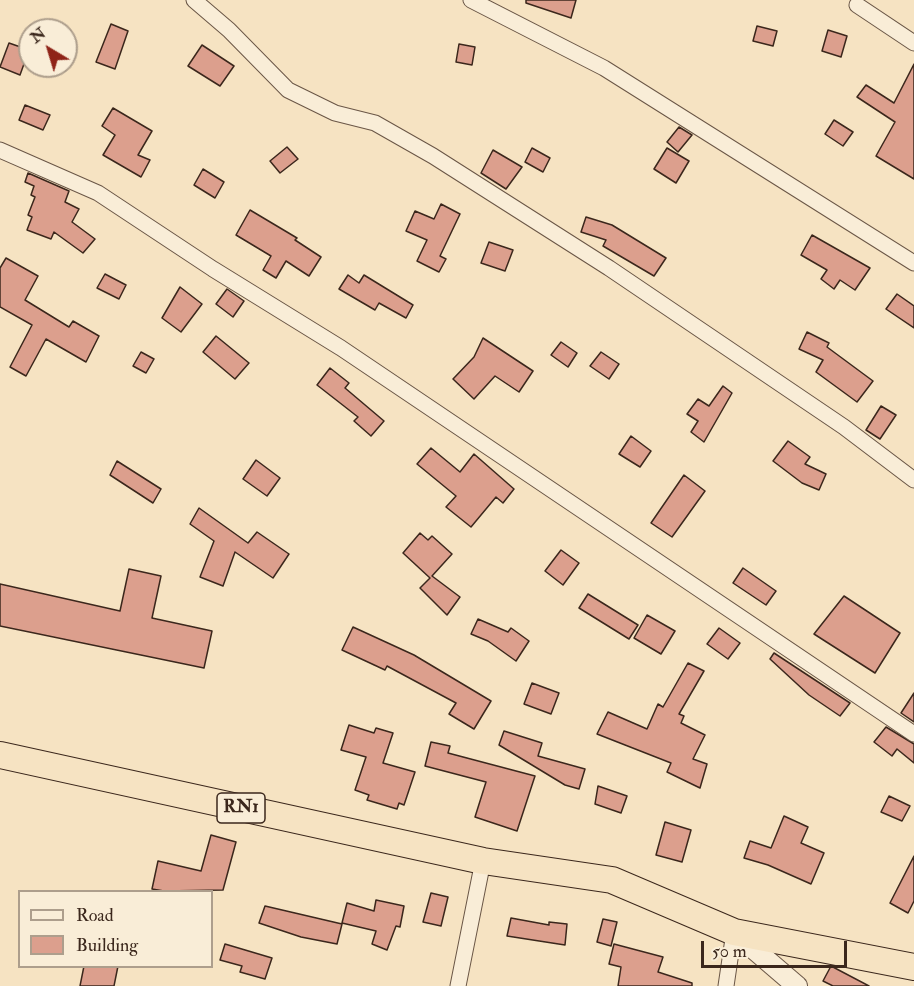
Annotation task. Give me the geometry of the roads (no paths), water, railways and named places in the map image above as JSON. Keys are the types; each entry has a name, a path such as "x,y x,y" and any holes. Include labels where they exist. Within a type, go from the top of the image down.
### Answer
{"highway":[{"name":"RN1","path":"0,755 483,861 612,880 734,932 914,967"}],"street":[{"path":"194,0 229,30 288,90 335,113 375,123 433,156 609,268 776,380 844,427 914,480"},
{"path":"471,0 604,68 914,263"},
{"path":"857,5 914,43"},
{"path":"0,150 98,193 213,269 342,348 914,734"},
{"path":"458,986 483,861"},
{"path":"726,986 734,932"},
{"path":"734,932 797,986"}]}
